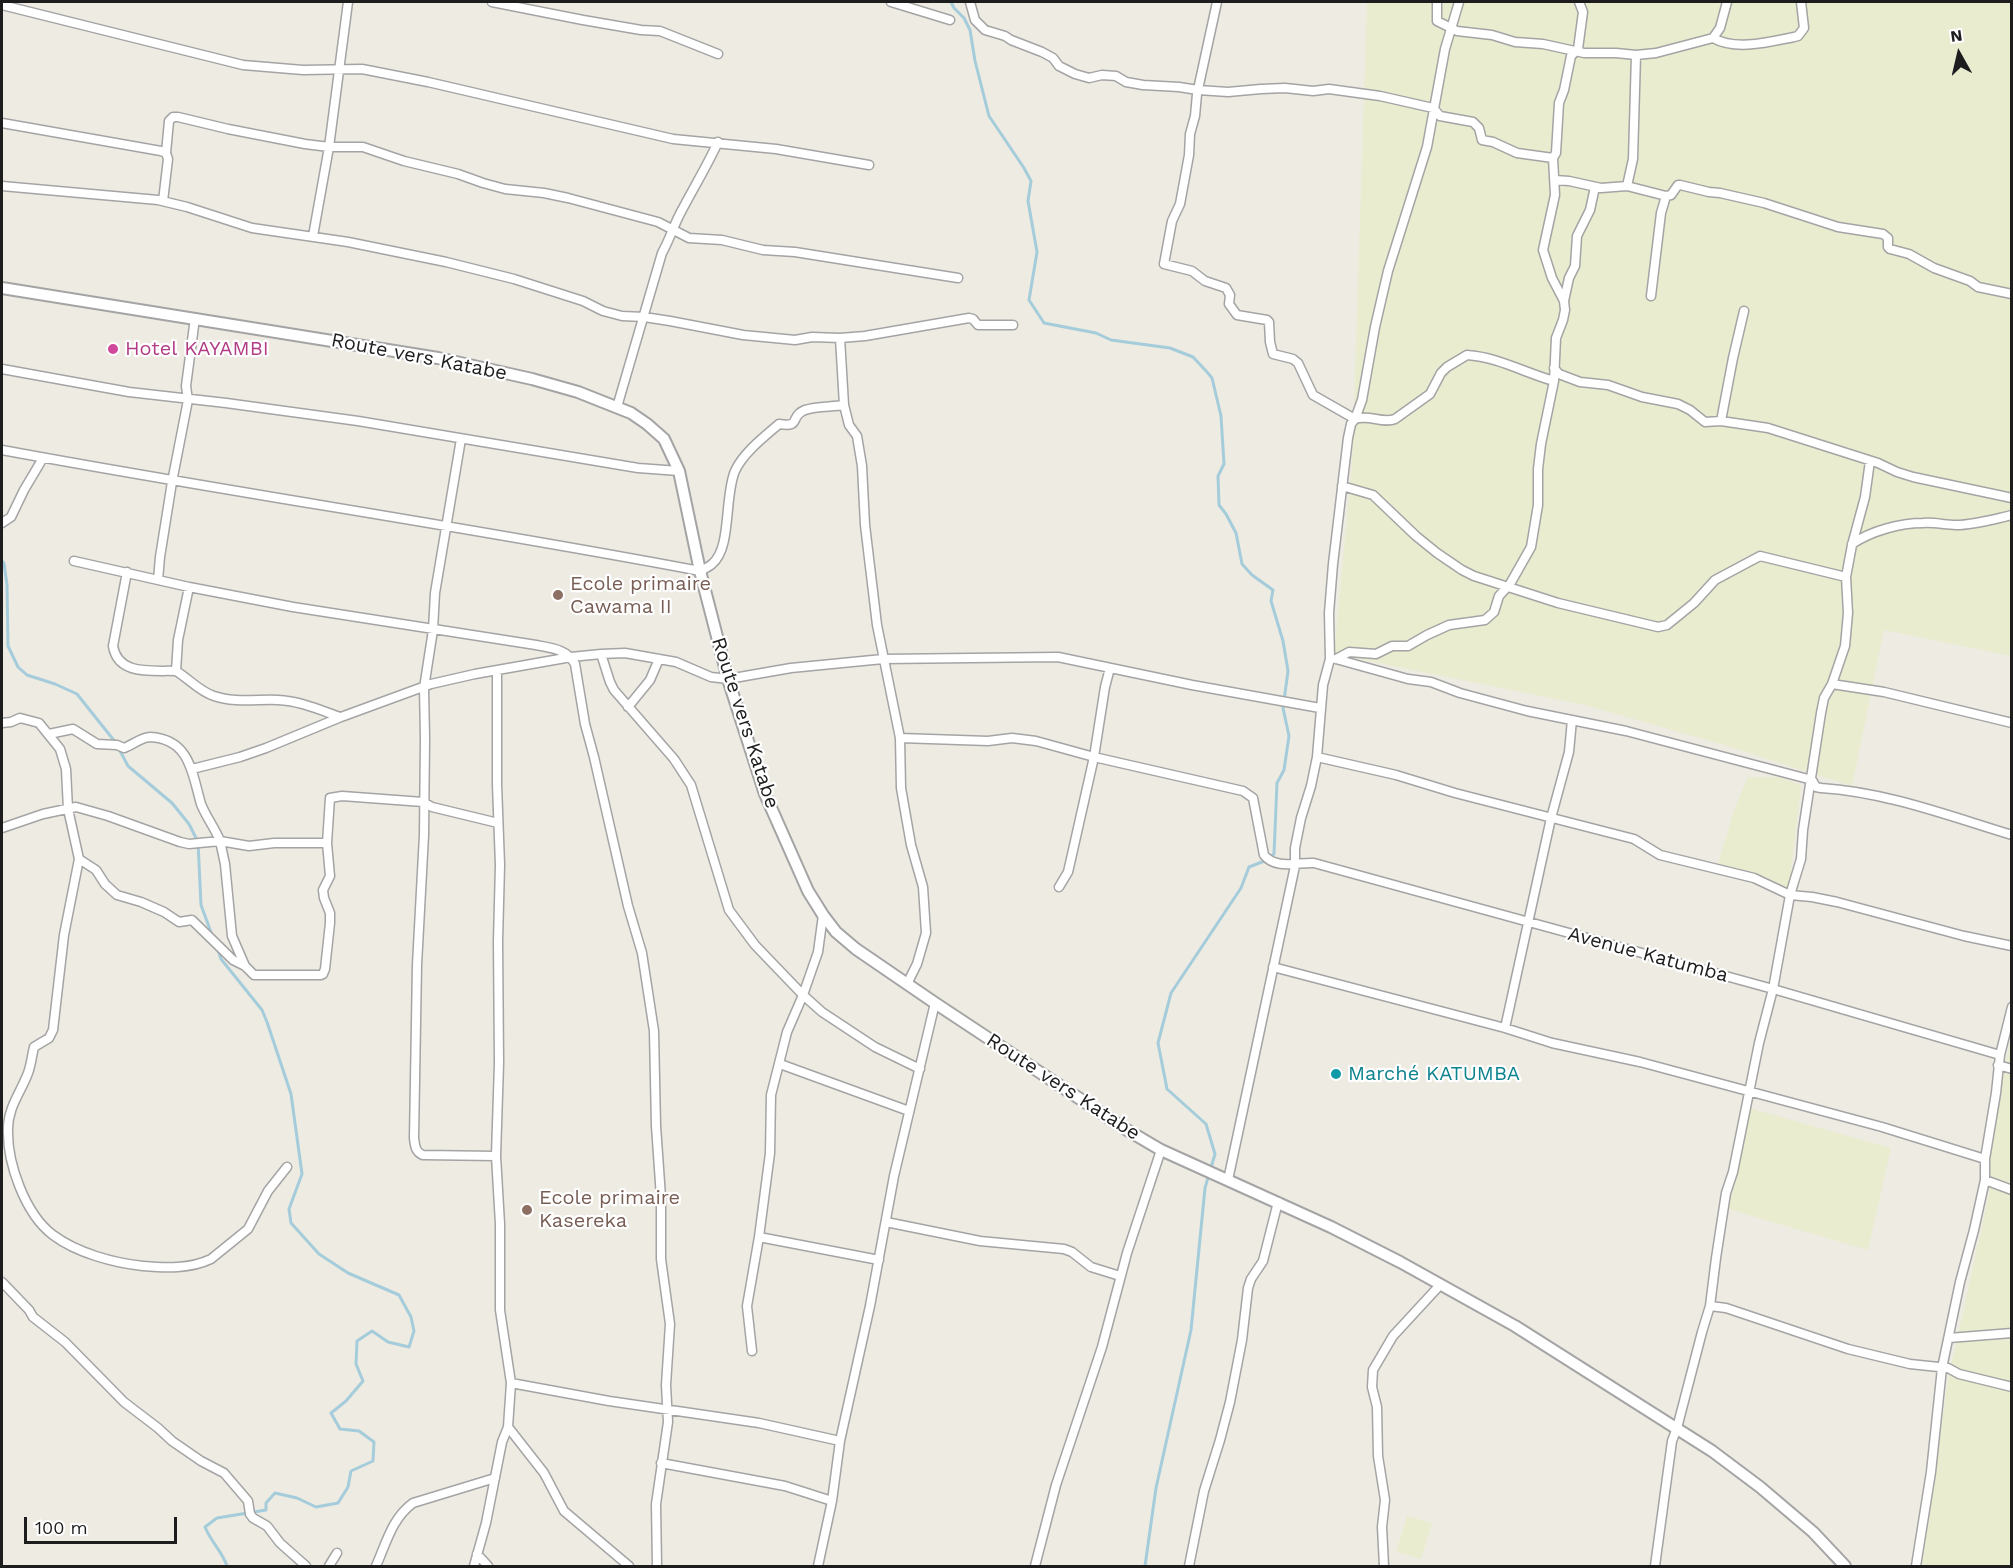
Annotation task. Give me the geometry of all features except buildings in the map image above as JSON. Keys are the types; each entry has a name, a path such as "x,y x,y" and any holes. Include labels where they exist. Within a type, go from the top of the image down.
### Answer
{"street":[{"path":"313,236 329,147 348,2"},
{"path":"492,2 583,20 660,31 718,54"},
{"path":"891,2 950,20"},
{"path":"970,2 975,20 985,30 1042,52 1053,58 1059,66 1089,78 1102,75 1116,76 1126,82 1143,86 1228,92 1285,88 1313,91 1329,89 1380,96 1433,108 1440,116 1473,122 1479,128 1482,140 1493,142 1517,153 1553,159"},
{"path":"1217,2 1197,90 1195,116 1190,134 1189,155 1180,204 1171,227 1164,264 1192,271 1205,281 1226,288 1230,295 1229,304 1237,315 1267,320 1274,354 1298,363 1309,392 1355,419 1363,417 1388,421 1395,419 1430,394 1441,373 1452,363 1467,355 1515,366 1533,375 1554,381"},
{"path":"1437,2 1436,20 1457,31 1485,34 1515,42 1543,44 1576,52 1636,55 1713,38 1720,28 1727,2"},
{"path":"1223,1178 1273,968 1295,866 1295,848 1301,818 1317,757 1323,685 1333,659 1330,600 1348,438 1351,424 1362,400 1388,270 1426,147 1451,27 1459,2"},
{"path":"1564,301 1552,278 1543,249 1555,195 1553,159 1556,153 1559,103 1571,56 1578,49 1582,16 1579,2"},
{"path":"1713,38 1738,45 1794,38 1804,28 1801,2"},
{"path":"2,5 243,65 303,70 362,69 428,82 673,139 776,149 869,165"},
{"path":"1627,186 1633,159 1636,55"},
{"path":"163,201 168,159 166,153 169,121 173,117 178,117 273,138 329,147 363,147 505,189 544,193 658,222 689,238 731,242 763,250 795,252 958,278"},
{"path":"2,123 117,142 166,153"},
{"path":"617,407 662,253 718,142"},
{"path":"1555,180 1596,187 1627,186 1666,196 1671,195 1678,185 1709,192 1720,192 1764,203 1838,227 1876,232 1887,236 1890,249 1909,254 1924,263 1970,280 1978,287 2012,294"},
{"path":"2,186 163,201 252,228 313,236 446,262 525,282 583,301 603,311 626,317 644,317 763,338 795,340 812,337 865,336 969,318 978,325 1013,325"},
{"path":"1333,659 1349,652 1376,654 1392,646 1408,646 1449,625 1485,620 1494,612 1499,596 1507,588 1532,548 1538,505 1538,469 1554,381 1556,338 1563,320 1569,278 1575,266 1577,236 1590,210 1596,187"},
{"path":"1651,296 1661,213 1666,196"},
{"name":"Route vers Katabe","path":"2,288 459,363 578,392 631,412 647,423 664,439 679,471 700,571 728,679 765,794 808,891 836,932 856,949 935,1003 1161,1150 1331,1227 1515,1326 1712,1451 1760,1487 1813,1532 1845,1566"},
{"path":"1721,421 1744,310"},
{"path":"158,580 172,482 188,400 186,386 195,318"},
{"path":"840,338 844,405 849,425 857,436 862,466 865,525 883,659 900,738 901,788 910,845 923,887 926,933 917,964 908,984"},
{"path":"1554,368 1559,374 1580,382 1608,385 1678,404 1705,422 1721,421 1768,428 1913,477 2012,498"},
{"path":"2,369 129,392 304,413 638,468 679,471"},
{"path":"2,450 172,482 257,493 700,571 711,565 721,551 725,539 731,482 740,461 779,424 788,426 793,424 801,412 808,409 844,405"},
{"path":"462,439 435,593 433,630 424,687 423,854 417,966 415,1144 419,1154 423,1155 496,1156"},
{"path":"2,523 11,517 43,458"},
{"path":"1655,1566 1672,1442 1710,1306 1726,1193 1733,1172 1759,1043 1773,989 1790,896 1801,859 1803,830 1824,698 1832,684 1845,646 1848,613 1846,577 1865,497 1870,461"},
{"path":"1342,486 1373,495 1416,536 1462,570 1474,576 1558,603 1660,627 1667,625 1715,580 1760,556 1846,577"},
{"path":"1852,545 1863,537 1905,525 1924,523 1957,525 2012,515"},
{"path":"74,561 293,608 536,645 565,652 571,657 628,906 642,953 654,1031 656,1126 661,1197 661,1259 670,1324 666,1385 668,1410 656,1504 657,1566"},
{"path":"127,572 113,646 117,660 123,665 142,670 176,670 215,697 289,701 340,717"},
{"path":"176,670 178,640 189,587"},
{"path":"192,769 266,748 340,717 424,687 475,674 601,654 625,653 676,662 711,677 728,679 791,668 883,659 1035,656 1082,661 1320,708"},
{"path":"601,654 610,682 628,707 674,759 691,785 729,910 755,945 822,1012 875,1047 920,1069"},
{"path":"628,707 650,680 659,659"},
{"path":"1333,659 1408,679 1431,682 1460,693 1527,711 1647,736 1812,780 1816,787 1857,791 1899,801 2012,835"},
{"path":"1059,887 1068,872 1094,757 1110,668"},
{"path":"474,1566 486,1523 502,1442 508,1427 511,1383 500,1310 500,1224 496,1156 500,865 497,671"},
{"path":"1832,684 1884,692 2012,723"},
{"path":"2,723 20,718 36,721 49,734 62,754 66,769 68,808 79,859 64,935 52,1030 49,1038 34,1047 29,1072 13,1103 9,1117 8,1136 16,1180 31,1208 52,1234 100,1257 164,1268 186,1266 211,1258 248,1229 268,1191 287,1167"},
{"path":"1505,1028 1551,818 1569,752 1572,720"},
{"path":"49,734 73,729 97,744 117,745 124,748 146,737 166,741 179,747 192,769 202,806 220,841 225,864 232,936 245,966"},
{"path":"900,738 988,741 1018,739 1042,742 1094,757"},
{"name":"Avenue Katumba","path":"1094,757 1243,791 1253,798 1264,855 1267,860 1295,866 1305,862 1314,863 1773,989 2000,1055"},
{"path":"1317,757 1396,775 1634,839 1660,855 1754,878 1790,896 1837,902 1964,936 2012,946"},
{"path":"79,859 96,870 105,884 117,895 164,912 179,922 192,920 233,960 245,966 254,975 323,974 330,923 330,913 323,890 330,876 327,843 328,799 332,797 423,802 432,807 498,823"},
{"path":"2,828 43,814 79,807 189,844 220,841 249,846 274,843 327,843"},
{"path":"752,1351 747,1306 770,1153 771,1095 787,1032 818,952 823,915"},
{"path":"1273,968 1505,1028 1552,1043 1640,1062 1882,1127 1985,1159"},
{"path":"818,1566 832,1501 840,1441 879,1260 894,1176 935,1003"},
{"path":"1916,1566 1931,1472 1942,1368 1985,1180 1985,1159 1996,1093 1998,1065 2012,1007"},
{"path":"780,1064 909,1111"},
{"path":"1998,1065 2012,1069"},
{"path":"1035,1566 1056,1485 1102,1347 1120,1276 1161,1150"},
{"path":"1985,1180 2012,1190"},
{"path":"1189,1566 1204,1491 1230,1402 1242,1340 1248,1288 1251,1279 1263,1262 1278,1202"},
{"path":"886,1222 980,1241 1064,1249 1072,1252 1091,1267 1120,1276"},
{"path":"759,1237 879,1260"},
{"path":"2,1282 33,1317 65,1342 124,1401 172,1441 201,1461 224,1473 248,1500 250,1514 253,1518 267,1526 280,1543 306,1566"},
{"path":"1384,1566 1385,1549 1382,1527 1385,1500 1378,1456 1377,1407 1372,1387 1373,1370 1394,1336 1440,1285"},
{"path":"1710,1306 1726,1308 1797,1333 1881,1358 1948,1368 1959,1374 2012,1387"},
{"path":"1949,1338 2012,1332"},
{"path":"511,1383 581,1397 759,1423 840,1441"},
{"path":"508,1427 544,1473 564,1511 629,1566"},
{"path":"661,1463 777,1484 832,1501"},
{"path":"376,1566 393,1525 404,1510 413,1503 495,1478"},
{"path":"329,1566 337,1552"},
{"path":"477,1554 488,1566"}],"green space":[{"path":"1367,2 2011,2 2011,656 1884,630 1852,786 1724,745 1585,705 1334,654 1352,465"},
{"path":"1748,777 1779,777 1801,785 1789,888 1752,872 1718,864 1734,810"},
{"path":"2011,1037 2011,1566 1922,1566 1948,1380 1989,1194 1990,1145"},
{"path":"1749,1108 1891,1148 1868,1250 1728,1209"},
{"path":"1407,1516 1432,1523 1421,1559 1396,1552"}],"waterway":[{"path":"951,2 970,30 975,61 989,116 1031,181 1028,201 1037,252 1029,300 1044,323 1096,333 1111,340 1170,348 1193,357 1212,378 1221,416 1224,464 1218,476 1219,505 1236,533 1242,564 1252,575 1273,590 1271,601 1283,641 1288,671 1283,708 1289,736 1284,770 1277,783 1274,854 1267,860 1249,867 1241,888 1171,993 1158,1043 1167,1089 1206,1124 1215,1154 1205,1188 1191,1330 1156,1488 1145,1566"},
{"path":"2,561 7,585 8,646 18,667 27,675 77,694 116,743"},
{"path":"119,749 128,766 172,803 189,824 198,842 201,905 212,935"},
{"path":"218,950 221,959 262,1010 291,1094 302,1174 289,1209 291,1223 319,1254 348,1273 399,1295 411,1317 414,1331 409,1347 388,1342 372,1331 357,1341 356,1364 363,1381 346,1401 331,1413 340,1429 359,1431 374,1442 373,1461 351,1471 348,1487 338,1503 316,1507 297,1498 275,1493 266,1503 266,1510 217,1518 205,1527 227,1566"}],"place":[{"name":"Hotel KAYAMBI","path":"113,349"},
{"name":"Ecole primaire Cawama II","path":"558,595"},
{"name":"Marché KATUMBA","path":"1336,1074"},
{"name":"Ecole primaire Kasereka","path":"527,1210"}]}
